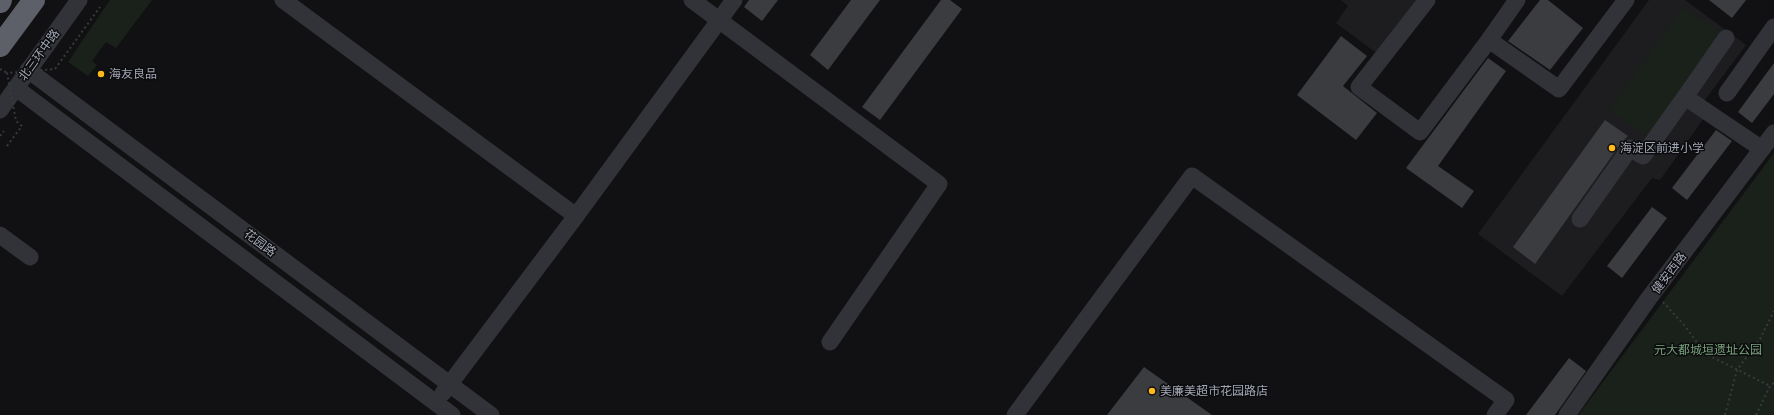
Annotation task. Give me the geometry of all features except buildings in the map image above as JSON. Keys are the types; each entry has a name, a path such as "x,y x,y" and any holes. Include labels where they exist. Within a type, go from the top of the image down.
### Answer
{"highway":[{"path":"0,46 34,0"}],"street":[{"name":"北三环中路","path":"0,110 79,0"},
{"path":"283,0 576,216"},
{"path":"692,0 939,184 830,342"},
{"path":"435,403 576,216 734,0"},
{"path":"1427,0 1359,87 1420,132 1490,40 1517,0"},
{"path":"1490,40 1559,89 1626,0"},
{"path":"1727,93 1774,29"},
{"path":"1580,219 1630,148 1643,156 1726,38"},
{"name":"花园路","path":"28,70 491,415"},
{"name":"花园路","path":"16,88 452,415"},
{"path":"1685,97 1762,149"},
{"name":"健安西路","path":"1567,415 1654,292 1774,133"},
{"path":"1015,415 1192,176 1506,400 1495,415"},
{"path":"0,235 30,257"},
{"path":"338,329 351,310"}],"path":[{"path":"0,69 7,74 55,69 100,7"},
{"path":"7,146 22,126 16,121 7,74 11,67"},
{"path":"0,136 4,131"},
{"path":"1654,292 1684,324 1706,354 1770,386"},
{"path":"1725,415 1737,370 1760,339 1774,311"},
{"path":"1756,415 1770,386 1774,383"}],"shaded area":[{"path":"1341,0 1420,0 1379,55 1336,23 1348,6"},
{"name":"海淀区前进小学","path":"1649,0 1685,0 1746,45 1696,112 1704,118 1660,180 1652,178 1562,296 1478,234"}],"green space":[{"path":"110,0 152,0 116,48 106,42 92,61 97,65 88,76 68,62"},
{"path":"1682,8 1724,35 1653,140 1610,110"},
{"name":"元大都城垣遗址公园","path":"1774,153 1774,415 1579,415 1579,414"}],"place":[{"name":"海友良品","path":"101,74"},
{"name":"海淀区前进小学","path":"1612,148"},
{"name":"美廉美超市花园路店","path":"1152,391"}]}
